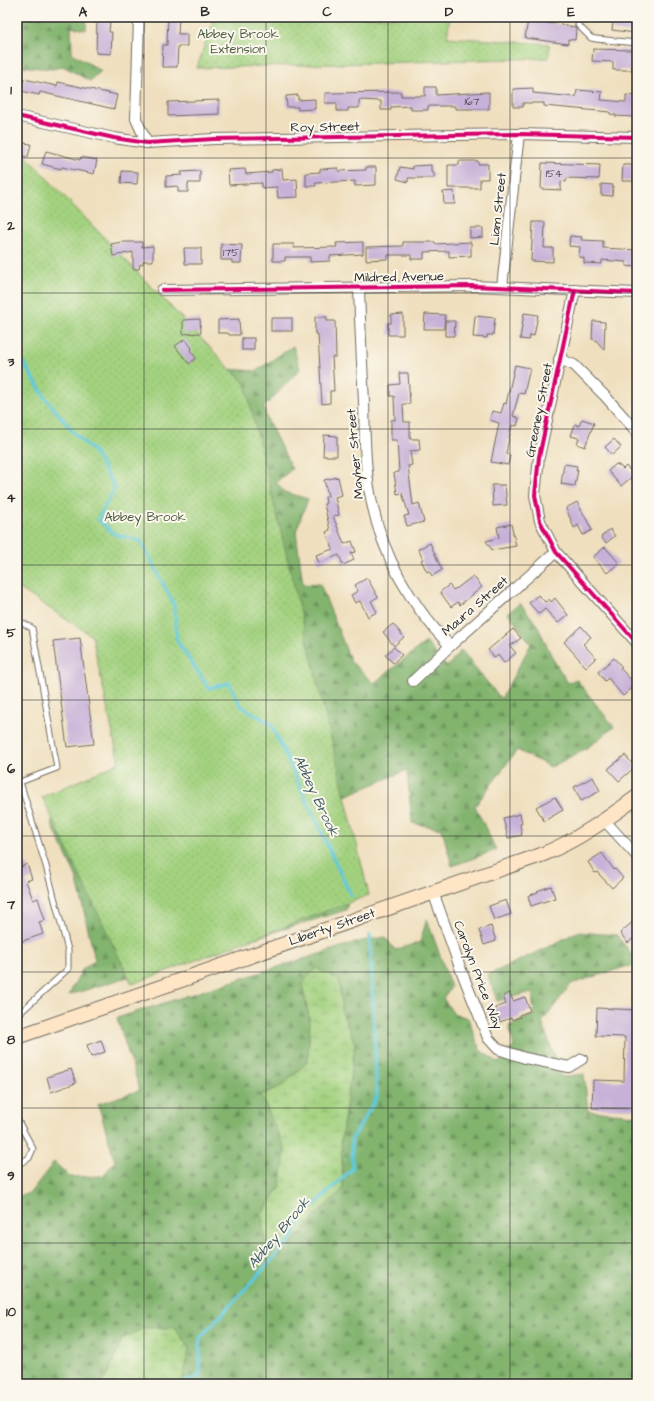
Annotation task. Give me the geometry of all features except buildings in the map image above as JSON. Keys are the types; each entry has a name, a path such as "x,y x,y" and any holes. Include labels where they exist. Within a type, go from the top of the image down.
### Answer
{"main road":[{"name":"Liberty Street","path":"17,1037 552,850 570,842 637,797"}],"street":[{"path":"139,17 136,119 147,143"},
{"name":"Roy Street","path":"17,116 114,138 147,143 214,139 519,134 637,137"},
{"name":"Liam Street","path":"502,287 519,134"},
{"name":"Mildred Avenue","path":"162,290 359,287 502,287 637,293"},
{"name":"Mayher Street","path":"359,287 366,459 375,518 394,567 406,588 419,609 450,646"},
{"name":"Greaney Street","path":"575,290 539,457 535,495 540,521 556,552 637,644"},
{"path":"560,359 574,365 605,396 637,432"},
{"name":"Maura Street","path":"413,681 450,646 556,552"},
{"path":"604,820 637,856"},
{"name":"Carolyn Price Way","path":"433,892 461,970 488,1038 498,1049 524,1058 569,1067 582,1059"}],"lane":[{"path":"578,25 591,38 637,43"},
{"path":"17,620 32,628 57,768 18,780 46,866 68,950 68,969 17,1014"},
{"path":"17,1119 33,1149 29,1158 17,1165"}],"green space":[{"path":"17,17 87,17 86,30 71,27 72,53 101,71 90,81 63,66 53,69 17,66 17,42 19,30 17,28"},
{"name":"Abbey Brook Extension","path":"214,17 450,17 447,37 549,44 549,58 197,68"},
{"name":"Abbey Brook","path":"17,147 245,384 369,895 132,984 42,797 119,763 92,636 17,587"},
{"name":"Abbey Brook","path":"17,184 183,366 256,371 293,346 300,369 264,407 267,419 292,469 276,482 284,492 308,499 296,531 303,585 320,584 351,662 374,683 426,642 447,667 461,650 501,699 531,644 508,613 520,603 537,625 554,661 568,683 576,679 614,727 587,748 551,767 517,750 475,806 496,850 452,866 442,829 412,823 407,770 333,801 356,872 346,910 69,995 82,970 95,960 76,876 51,823 64,794 124,759"},
{"path":"427,919 451,987 443,998 453,1013 468,1018 480,1050 499,1063 514,1046 509,1026 534,1015 532,992 497,1001 488,975 577,932 617,935 637,961 637,967 628,966 571,984 542,1022 562,1077 584,1074 588,1111 637,1115 637,1384 182,1384 189,1349 175,1328 145,1328 122,1339 109,1372 101,1384 17,1384 17,1197 30,1193 54,1162 70,1177 103,1176 115,1161 98,1104 140,1090 117,1018 357,942 385,937 395,950 420,942","holes":["339,980 342,1012 355,1044 341,1140 343,1189 313,1218 289,1246 262,1214 281,1186 285,1148 261,1095 283,1085 308,1061 310,1022 302,984"]},
{"path":"316,968 339,980 342,1012 355,1044 341,1140 343,1189 313,1218 289,1246 270,1249 264,1238 262,1214 281,1186 285,1148 261,1095 283,1085 308,1061 310,1022 302,984"},
{"path":"144,1328 175,1328 189,1349 182,1384 101,1384 109,1372 122,1339"}],"waterway":[{"name":"Abbey Brook","path":"17,352 46,399 74,433 93,451 115,488 98,519 114,534 141,541 174,605 177,641 209,688 229,683 241,706 271,724 351,896"},
{"name":"Abbey Brook","path":"177,1384 200,1376 200,1338 293,1237 304,1215 353,1168 351,1141 377,1097 370,935"}],"cycle path":[{"path":"17,116 114,138 147,143 214,139 519,134 637,137"},
{"path":"162,290 472,286 637,293"},
{"path":"575,290 539,457 535,495 540,521 556,552 637,643"}]}
